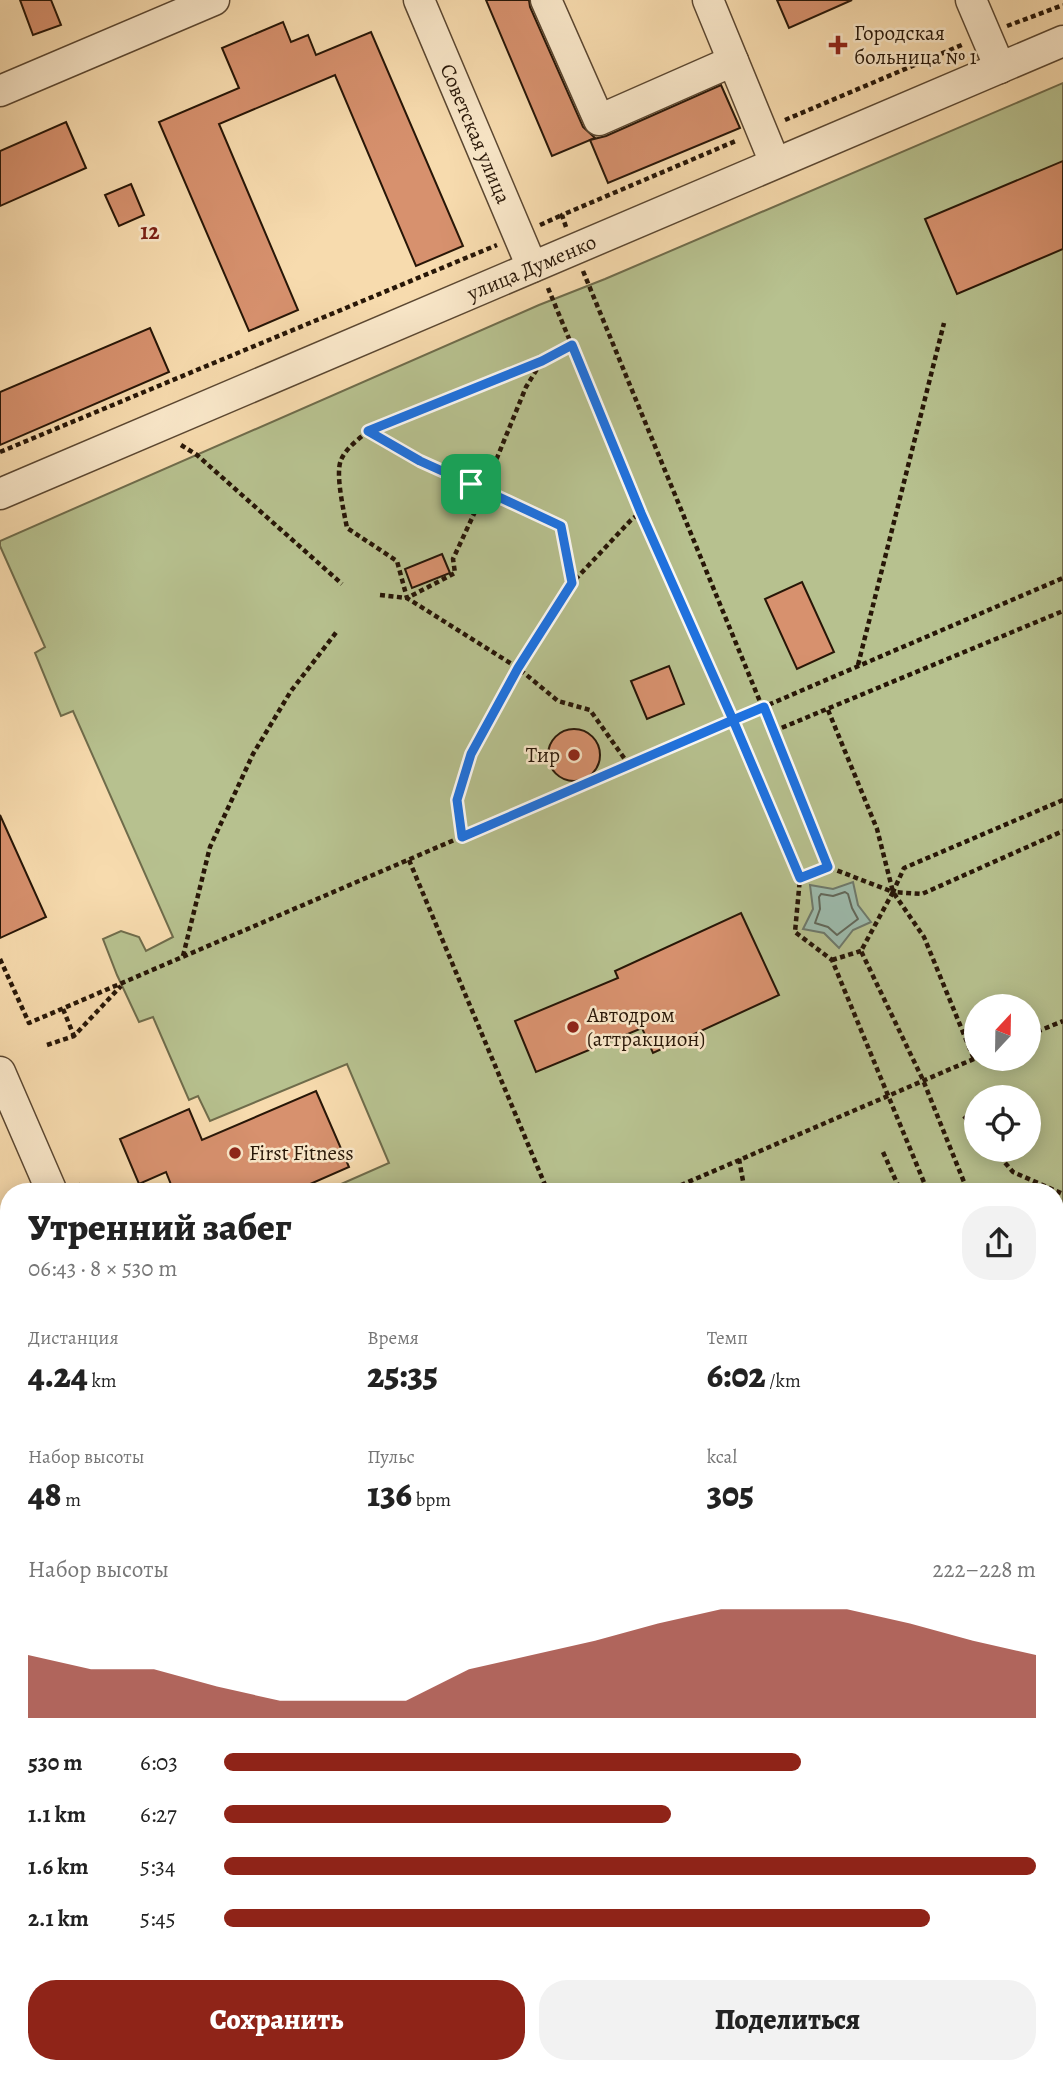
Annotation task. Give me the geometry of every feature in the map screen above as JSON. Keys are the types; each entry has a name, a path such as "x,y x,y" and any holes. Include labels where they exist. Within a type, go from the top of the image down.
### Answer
{"street":[{"path":"2,84 214,0"},
{"name":"Советская улица","path":"419,0 519,235 539,275"},
{"path":"547,0 599,120 733,61"},
{"path":"708,0 775,163"},
{"path":"971,0 1000,68"},
{"name":"улица Думенко","path":"0,494 539,275 575,249 1063,41"},
{"path":"0,1072 48,1183"}],"path":[{"path":"0,452 519,235 985,34 1063,5"},
{"path":"562,215 828,867"},
{"path":"539,275 572,345 641,513 800,878 795,932 832,960 924,1183"},
{"path":"858,666 944,323"},
{"path":"407,598 397,561 347,528 340,496 340,461 353,443 368,431 542,361 572,345"},
{"path":"491,475 526,387 542,361"},
{"path":"368,431 420,461 561,526 572,583"},
{"path":"177,443 197,455 342,584"},
{"path":"407,598 455,573 453,559 479,503"},
{"path":"462,837 457,800 471,754 518,668 572,583 631,520 641,513"},
{"path":"0,959 29,1023 1063,578"},
{"path":"380,595 407,598 518,668 558,701 590,710 629,765"},
{"path":"774,731 1063,611"},
{"path":"183,956 210,847 253,754 291,691 338,630"},
{"path":"828,710 877,830 894,892 924,937 964,1032"},
{"path":"832,960 861,951 894,892 904,868 1063,800"},
{"path":"800,878 828,867 894,892 922,894 1063,831"},
{"path":"409,860 544,1183"},
{"path":"861,951 923,1080 964,1183"},
{"path":"47,1045 74,1036 123,983"},
{"path":"63,1009 74,1036"},
{"path":"1041,1030 1063,1021"},
{"path":"684,1183 964,1063"},
{"path":"883,1152 897,1183"},
{"path":"739,1159 743,1183"},
{"path":"1004,1162 1013,1172 1038,1183"}],"green space":[{"path":"1063,83 1063,1183 343,1183 389,1163 347,1064 210,1121 198,1096 189,1100 153,1017 139,1022 103,939 121,931 139,937 146,951 173,937 73,711 61,716 35,653 45,647 0,541 539,305"}],"water":[{"path":"853,882 858,905 871,922 853,930 839,948 824,933 803,929 813,909 810,885 833,889"}],"building":[{"path":"20,0 51,0 61,25 33,35"},
{"path":"486,0 529,0 583,127 595,138 552,156"},
{"path":"777,0 852,0 789,28"},
{"path":"283,22 291,42 308,35 316,55 371,32 463,246 416,266 335,75 219,124 298,310 249,331 159,122 239,88 222,48"},
{"path":"721,85 740,128 608,183 590,140 606,136"},
{"path":"66,122 86,168 0,206 0,151"},
{"path":"1063,161 1063,249 957,294 925,219"},
{"path":"131,184 144,215 119,226 105,195"},
{"path":"150,328 169,372 0,445 0,392"},
{"path":"442,554 450,573 412,588 405,569"},
{"path":"802,582 834,652 797,669 765,599"},
{"path":"669,666 684,704 647,719 631,681"},
{"name":"Тир","path":"574,729 584,731 592,737 598,745 598,765 592,773 584,779 574,781 564,779 556,773 550,765 548,755 550,745 556,737 564,731"},
{"path":"0,815 46,917 0,938"},
{"path":"741,913 779,995 653,1053 642,1028 536,1072 515,1021 618,978 615,971"},
{"name":"First Fitness","path":"316,1091 349,1167 313,1183 170,1183 166,1172 139,1183 120,1139 189,1109 202,1140"}],"place":[{"name":"Городская больница № 1","path":"838,45"},
{"name":"Тир","path":"574,755"},
{"name":"Автодром (аттракцион)","path":"573,1027"},
{"name":"First Fitness","path":"235,1153"}],"district":[{"name":"12","path":"150,231"}],"route":[{"path":"471,484 420,461 368,431 542,361 572,345 641,513 733,720 764,707 828,867 800,878 733,720 462,837 457,800 471,754 518,668 572,583 561,526 471,484"}]}
